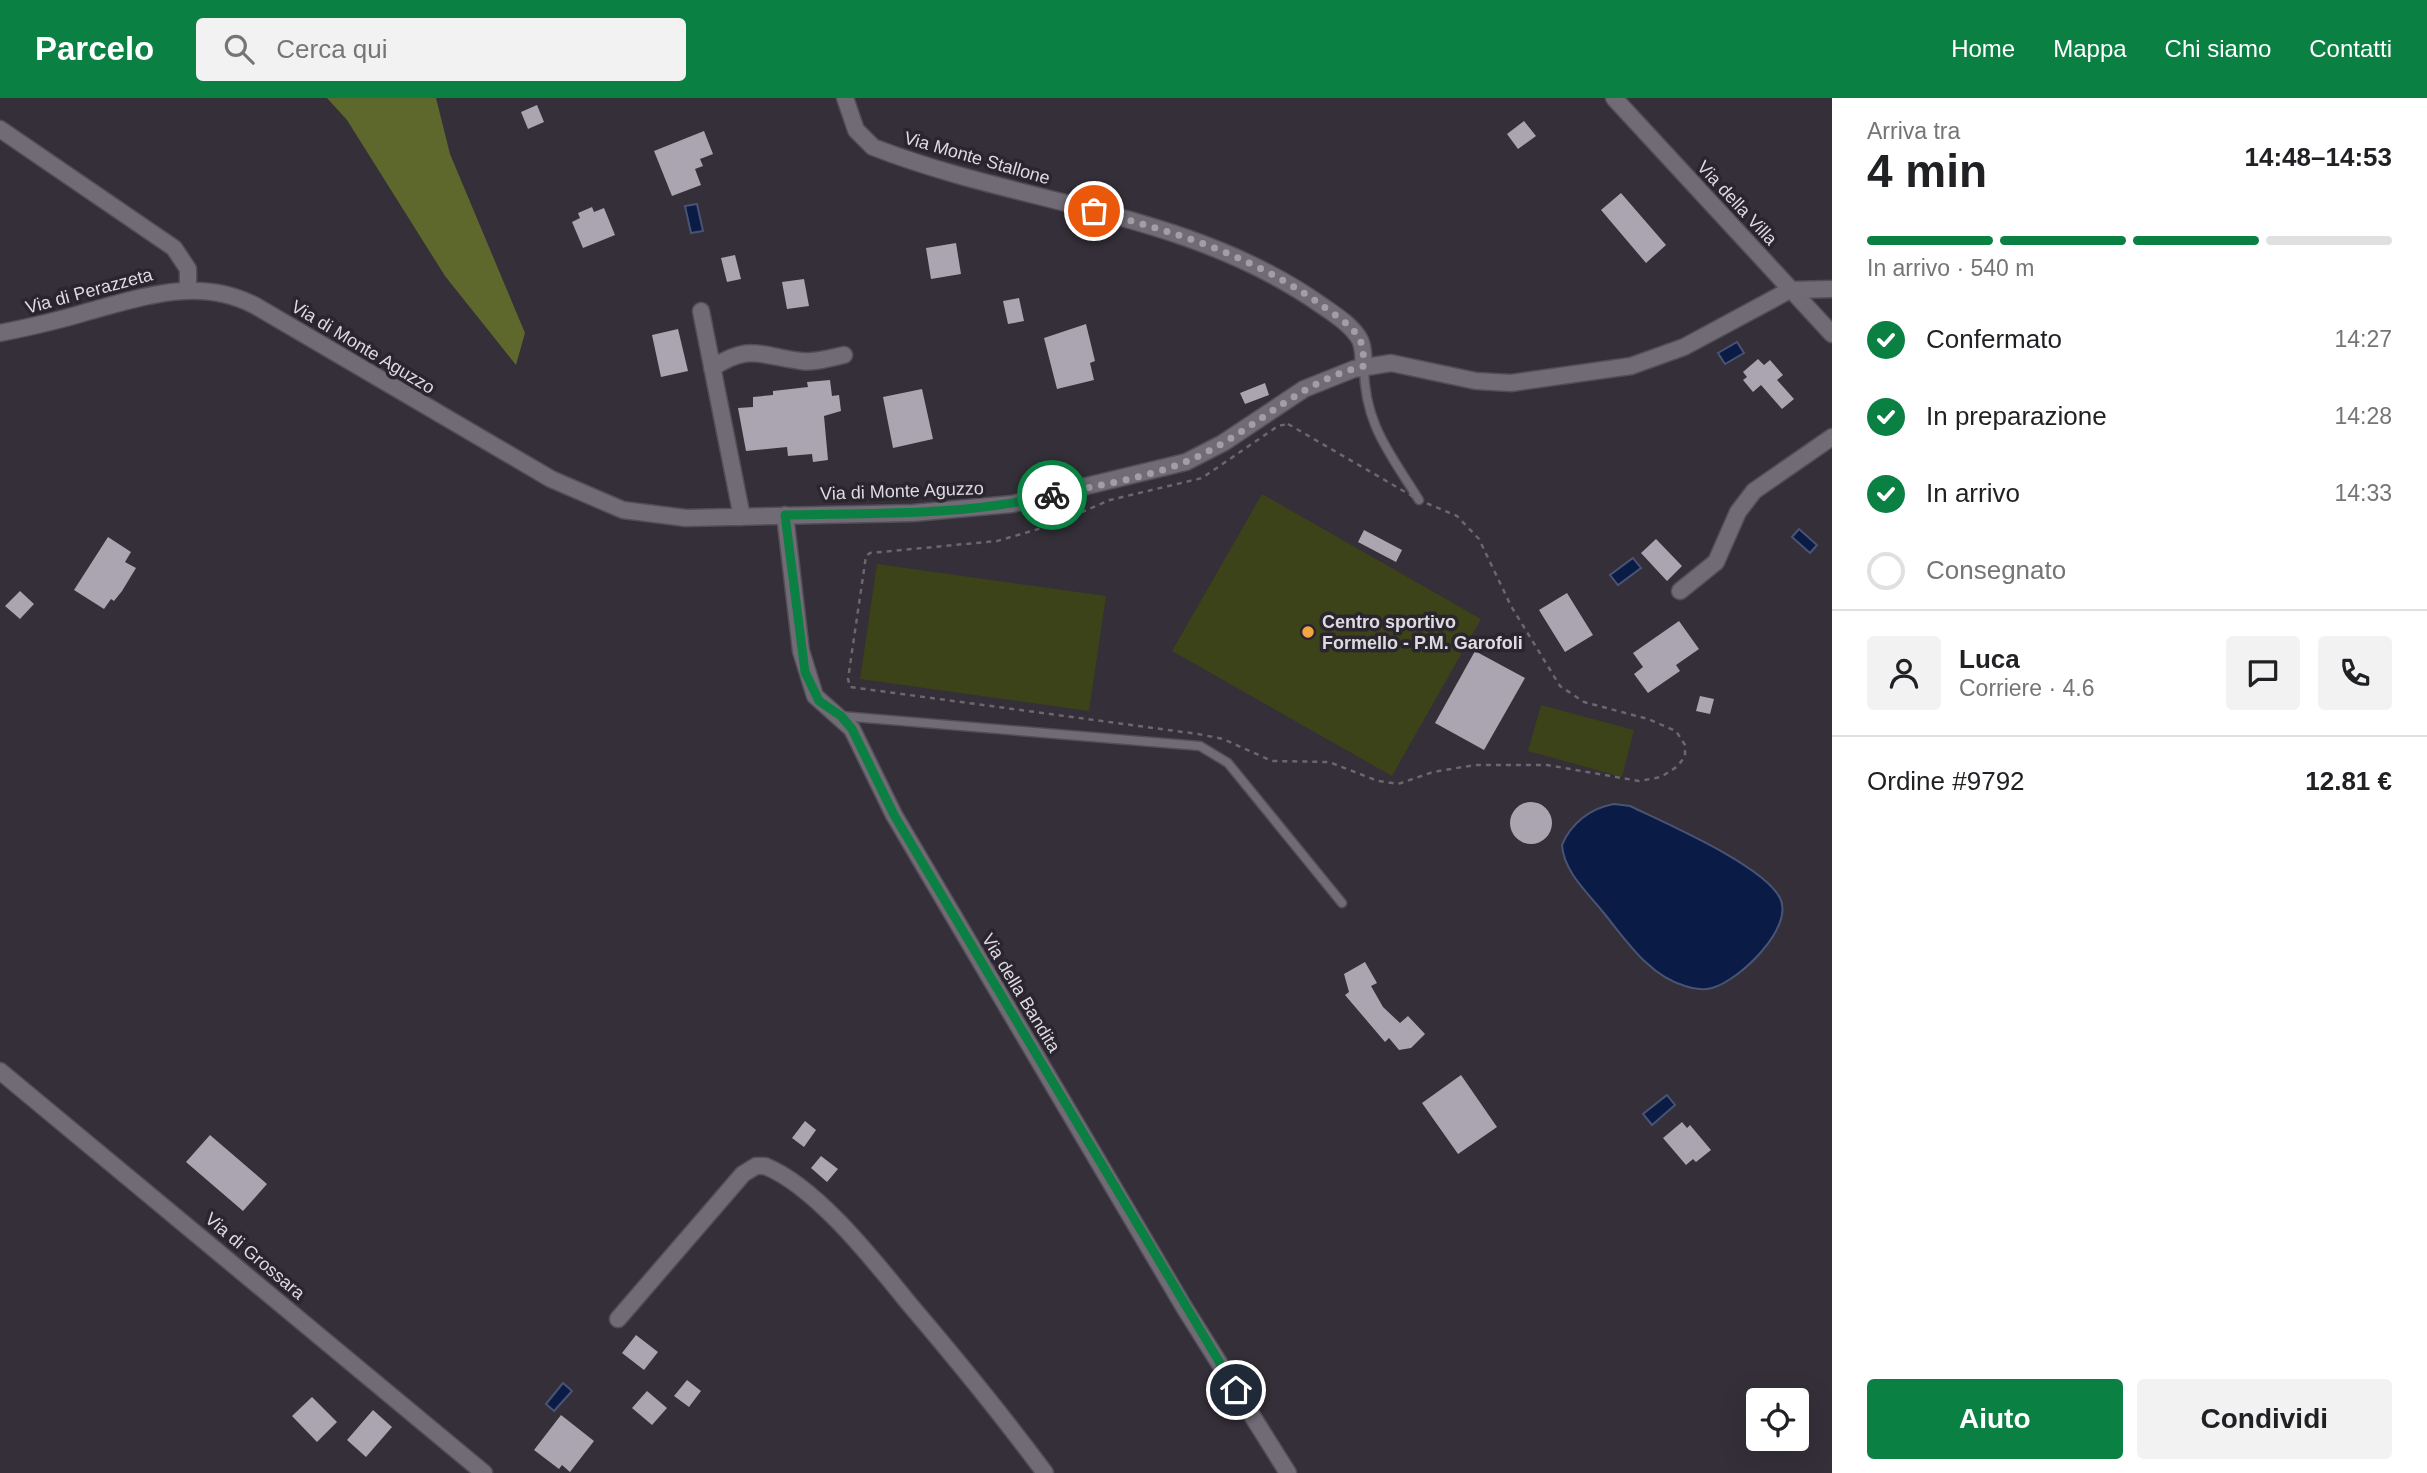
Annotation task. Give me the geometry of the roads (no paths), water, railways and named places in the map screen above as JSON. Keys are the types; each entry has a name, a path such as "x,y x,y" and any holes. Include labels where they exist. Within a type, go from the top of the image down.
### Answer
{"street":[{"name":"Via Monte Stallone","path":"845,98 856,130 873,147 1182,235 1249,261 1301,291 1349,327 1362,344 1364,366"},
{"name":"Via della Villa","path":"1614,98 1832,334"},
{"path":"0,129 174,248 188,270 188,290"},
{"path":"1790,290 1832,289"},
{"name":"Via di Monte Aguzzo","path":"188,290 214,291 245,300 539,473 614,507 664,517 741,517 993,507 1167,468 1207,452 1304,389 1364,366 1391,363 1476,381 1511,383 1631,366 1691,344 1790,290"},
{"name":"Via di Perazzeta","path":"0,333 152,293 188,290"},
{"path":"701,311 741,517"},
{"path":"712,368 731,356 746,352 803,361 844,355"},
{"path":"1680,591 1707,571 1720,557 1738,512 1754,491 1832,437"},
{"name":"Via della Bandita","path":"785,515 805,672 819,701 841,716 852,729 901,827 1184,1307 1288,1473"},
{"name":"Via di Grossara","path":"0,1071 484,1473"},
{"path":"618,1320 743,1174 756,1166 765,1166 813,1199 861,1247 989,1399 1045,1473"}],"lane":[{"path":"1364,366 1365,397 1370,419 1419,500"},
{"path":"841,716 1200,746 1228,763 1342,903"}],"water":[{"path":"697,204 703,231 691,233 685,206"},
{"path":"1737,342 1744,353 1725,364 1718,353"},
{"path":"1799,529 1817,545 1810,553 1792,537"},
{"path":"1633,558 1641,568 1618,585 1610,575"},
{"path":"1614,804 1630,806 1712,846 1754,872 1770,885 1780,898 1780,923 1772,937 1762,951 1736,975 1712,988 1702,989 1685,986 1660,974 1630,945 1577,881 1567,864 1562,845 1576,823 1597,809"},
{"path":"1667,1095 1675,1105 1652,1125 1643,1114"},
{"path":"563,1383 572,1391 554,1411 546,1404"}],"place":[{"name":"Centro sportivo Formello - P.M. Garofoli","path":"1308,632"}]}
